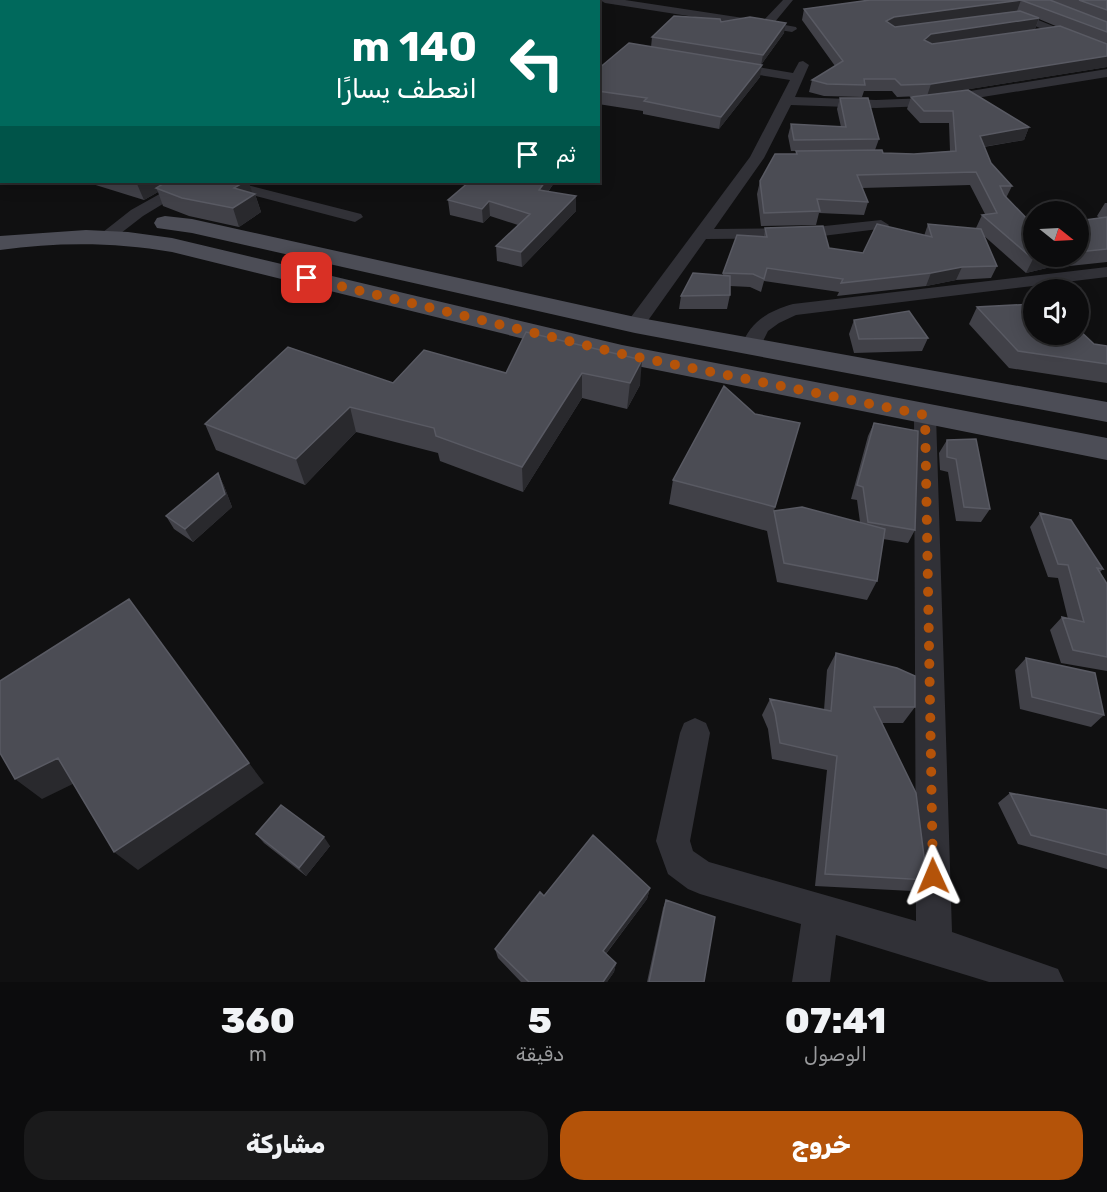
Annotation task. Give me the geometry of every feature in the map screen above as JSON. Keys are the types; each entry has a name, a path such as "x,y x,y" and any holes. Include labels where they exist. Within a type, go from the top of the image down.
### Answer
{"main road":[{"path":"0,243 161,223 192,226 635,325 1107,412"},
{"path":"114,230 622,354 1107,449"}],"street":[{"path":"605,0 792,29"},
{"path":"766,25 788,0"},
{"path":"994,18 1022,17 1107,52"},
{"path":"1034,35 1058,32"},
{"path":"635,325 756,158 787,101 800,71 716,63"},
{"path":"787,101 885,104 927,102 1107,73"},
{"path":"756,158 780,158"},
{"path":"114,230 189,183"},
{"path":"223,183 355,217"},
{"path":"702,234 806,232 881,225"},
{"path":"751,347 754,334 763,324 793,310 1107,272"},
{"path":"925,415 934,945"},
{"path":"694,733 674,841 680,862 700,877 934,945 1030,980"},
{"path":"811,982 820,913"}],"building":[{"path":"870,0 1021,0 894,17 886,21 895,27 1020,11 1039,18 931,34 924,40 932,44 1060,26 1107,44 1107,56 931,84 901,85 895,79 864,79 865,85 827,84 812,80 843,61 804,9"},
{"path":"1021,0 1050,0 1107,22 1107,32"},
{"path":"1079,0 1107,0 1107,10"},
{"path":"674,16 720,19 721,22 750,17 786,23 763,55 652,37"},
{"path":"629,43 762,65 721,117 644,101 647,98 600,91 600,67"},
{"path":"968,90 1029,127 980,136 991,163 1012,186 1000,186 1004,195 1023,215 1023,250 982,215 997,213 976,172 857,175 868,202 817,199 820,211 764,213 760,181 775,154 797,154 796,151 882,150 883,153 914,154 956,151 953,111 924,111 911,97"},
{"path":"840,98 868,98 879,139 794,140 791,124 846,127"},
{"path":"164,183 242,183 234,188 255,194 233,208 182,198 156,188"},
{"path":"468,183 544,183 539,190 576,196 521,252 496,246 530,214 489,201 482,209 448,200"},
{"path":"1107,217 1107,249 1089,251 1089,219"},
{"path":"877,224 932,237 928,224 981,229 997,266 962,267 931,273 841,283 843,279 767,268 764,279 753,274 723,273 737,235 767,237 765,228 823,226 829,248 863,253"},
{"path":"693,273 730,276 730,295 681,296"},
{"path":"1023,305 1023,345 1089,345 1089,339 1094,344 1107,346 1107,364 1018,351 977,307"},
{"path":"909,311 928,338 859,339 854,320"},
{"path":"526,332 642,360 630,383 582,373 522,467 436,436 434,428 350,407 296,459 205,424 288,347 393,383 424,350 506,373"},
{"path":"724,386 755,414 800,423 775,507 673,480"},
{"path":"874,423 918,431 915,530 868,522 863,487 857,485"},
{"path":"976,439 990,509 964,507 956,459 947,457 947,440"},
{"path":"218,473 225,494 185,529 166,516"},
{"path":"802,507 885,529 877,581 784,563 774,511"},
{"path":"1040,513 1071,520 1103,569 1097,568 1107,584 1107,657 1073,650 1062,617 1084,622 1068,565 1058,564"},
{"path":"129,599 249,763 114,852 58,758 15,779 0,753 0,681"},
{"path":"836,653 897,668 915,676 915,707 874,707 916,793 927,880 825,874 837,756 780,743 770,699 831,711"},
{"path":"1026,658 1095,673 1104,715 1032,697"},
{"path":"1010,793 1107,810 1107,855 1031,835"},
{"path":"281,805 324,837 299,868 256,834"},
{"path":"593,835 650,888 603,951 616,963 603,982 529,982 495,949 540,892 544,896"},
{"path":"666,900 715,917 704,982 649,982"}],"route":[{"path":"307,278 622,354 925,415 933,876"}]}
